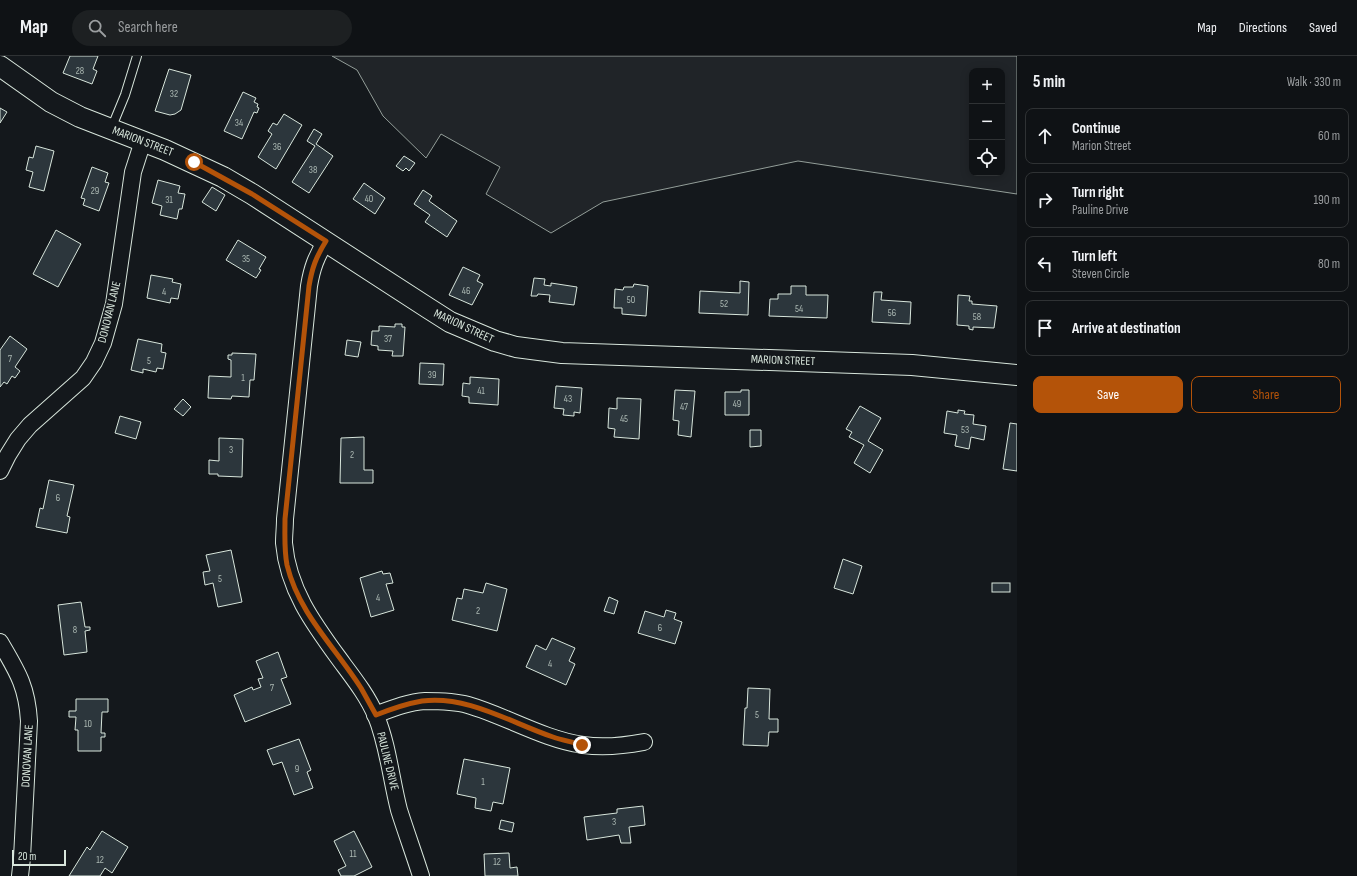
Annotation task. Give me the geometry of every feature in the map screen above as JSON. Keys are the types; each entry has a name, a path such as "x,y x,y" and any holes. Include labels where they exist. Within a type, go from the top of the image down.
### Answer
{"street":[{"name":"MARION STREET","path":"0,66 51,102 80,117 194,162 223,177 326,241 450,322 495,341 516,347 562,352 912,365 1017,375"},
{"name":"DONOVAN LANE","path":"0,471 18,438 30,425 83,378 94,362 103,343 114,304 134,172 143,141"},
{"name":"PAULINE DRIVE","path":"326,241 317,254 312,268 309,286 285,519 284,543 287,564 295,588 305,609 318,630 360,688 376,715 386,746 399,809 421,876"},
{"name":"DONOVAN LANE","path":"0,642 24,687 28,704 28,736 20,876"},
{"path":"376,715 402,705 423,701 444,701 466,704 552,736 582,745 603,747 644,742"}],"lane":[{"path":"111,129 125,95 137,56"}],"shaded area":[{"path":"332,56 1017,56 1017,194 798,161 603,202 551,233 486,194 500,167 441,134 426,158 383,116 357,70"}],"building":[{"path":"70,56 98,56 93,69 97,71 92,84 63,73"},
{"path":"169,69 191,75 181,110 170,115 155,111"},
{"path":"243,92 256,98 254,102 258,104 257,107 259,108 257,113 254,112 242,139 224,131"},
{"path":"0,108 7,112 0,123"},
{"path":"284,114 302,125 276,169 258,157 272,134 268,131 273,123 277,125"},
{"path":"314,129 322,134 316,144 333,156 309,193 292,182 315,146 307,141"},
{"path":"36,146 54,151 44,191 29,187 33,172 26,170 29,157 33,158"},
{"path":"404,156 415,163 409,171 406,168 403,171 396,166"},
{"path":"92,167 108,173 105,182 109,183 99,211 83,205 85,199 81,198"},
{"path":"158,180 180,186 178,193 185,194 182,209 179,209 177,219 160,215 162,206 152,203"},
{"path":"364,183 385,198 375,214 353,199"},
{"path":"212,187 225,195 216,211 202,202"},
{"path":"423,190 432,196 429,201 457,221 447,237 425,222 430,215 414,204"},
{"path":"56,230 81,244 58,287 33,274"},
{"path":"238,240 266,257 256,278 226,260"},
{"path":"463,267 480,275 477,281 483,284 472,305 449,295"},
{"path":"151,275 173,279 172,282 181,284 178,299 171,298 170,303 147,298"},
{"path":"534,278 545,279 544,285 551,286 551,283 577,287 574,305 549,302 550,295 538,294 537,296 531,296"},
{"path":"740,281 749,282 748,315 699,313 700,291 740,293"},
{"path":"634,284 648,286 646,316 622,314 622,308 614,308 615,289 623,290 624,287 633,287"},
{"path":"791,286 806,286 806,295 828,295 827,318 769,316 770,299 778,299 778,294 791,294"},
{"path":"874,292 882,292 881,300 911,302 910,324 872,322"},
{"path":"958,295 970,296 969,301 972,301 972,304 997,306 994,328 973,327 973,330 969,329 969,326 957,325"},
{"path":"395,324 402,324 402,327 405,327 403,356 392,356 393,351 378,350 378,346 371,345 372,331 379,331 379,326 395,327"},
{"path":"10,336 27,349 15,367 20,371 15,378 12,376 7,384 4,382 0,387 0,350"},
{"path":"138,339 162,344 161,352 166,353 163,369 157,368 156,372 143,369 143,373 131,370"},
{"path":"347,340 361,342 358,357 345,355"},
{"path":"232,353 256,354 254,380 250,380 249,397 232,396 231,399 208,398 209,376 231,377 231,360 228,359 228,355 232,355"},
{"path":"420,363 444,364 443,385 419,384"},
{"path":"470,377 499,379 498,405 469,403 469,397 462,396 463,383 470,384"},
{"path":"556,386 582,388 580,413 574,412 574,416 563,415 564,409 554,408"},
{"path":"675,390 695,391 691,437 678,435 679,421 673,420"},
{"path":"741,390 749,390 749,415 725,415 725,392 741,392"},
{"path":"617,398 641,399 639,439 614,437 615,429 608,428 609,408 617,409"},
{"path":"183,399 191,407 183,416 174,409"},
{"path":"860,406 881,418 868,441 883,450 870,473 854,463 864,445 849,437 852,432 846,429"},
{"path":"958,410 965,411 964,414 974,415 973,424 986,426 984,440 971,437 969,449 955,446 957,435 944,433 947,411 958,413"},
{"path":"120,416 141,422 136,439 115,433"},
{"path":"1010,423 1017,424 1017,471 1003,469"},
{"path":"750,430 761,430 761,446 750,447"},
{"path":"364,437 364,470 373,470 373,483 340,483 341,438"},
{"path":"219,438 243,439 242,477 209,474 209,460 219,461"},
{"path":"49,480 74,485 67,516 70,517 67,533 36,527 40,508 43,509"},
{"path":"231,550 242,602 218,607 213,583 205,585 203,572 210,571 206,555"},
{"path":"843,559 862,566 853,594 834,588"},
{"path":"382,571 383,574 390,573 393,583 386,584 394,610 371,617 360,578"},
{"path":"486,583 507,589 497,631 452,620 457,598 462,599 464,589 483,593"},
{"path":"992,583 1010,583 1010,592 992,592"},
{"path":"609,597 618,601 614,614 604,611"},
{"path":"81,602 85,627 90,627 90,630 85,631 87,652 64,655 58,605"},
{"path":"666,610 676,613 674,619 682,622 675,644 638,633 645,611 664,617"},
{"path":"552,638 575,648 569,661 575,664 566,685 526,667 536,645 546,650"},
{"path":"278,652 287,677 281,679 291,704 245,722 234,695 252,687 253,690 261,687 258,679 263,678 256,661"},
{"path":"748,688 770,689 769,719 778,719 778,732 769,732 768,746 743,745 745,708 747,708"},
{"path":"76,699 108,699 108,712 102,712 101,733 105,733 105,737 101,737 101,751 78,751 78,730 75,730 76,717 69,717 69,711 76,711"},
{"path":"299,739 311,770 307,772 313,788 294,795 282,762 273,765 267,750"},
{"path":"464,759 510,768 503,804 493,802 491,811 475,808 476,798 457,794"},
{"path":"643,806 645,825 629,827 631,843 621,843 619,835 587,840 584,817 617,813 617,809"},
{"path":"501,820 514,823 512,832 499,829"},
{"path":"102,831 128,847 112,873 105,868 100,876 69,876 87,847 90,850"},
{"path":"354,831 372,867 354,876 341,876 338,870 346,866 334,841"},
{"path":"509,853 510,868 517,867 518,876 485,876 484,854"}],"route":[{"path":"194,162 252,194 326,241 317,254 312,268 309,286 285,519 284,543 287,564 295,588 305,609 318,630 360,688 376,715 402,705 423,701 444,701 466,704 552,736 582,745"}]}
